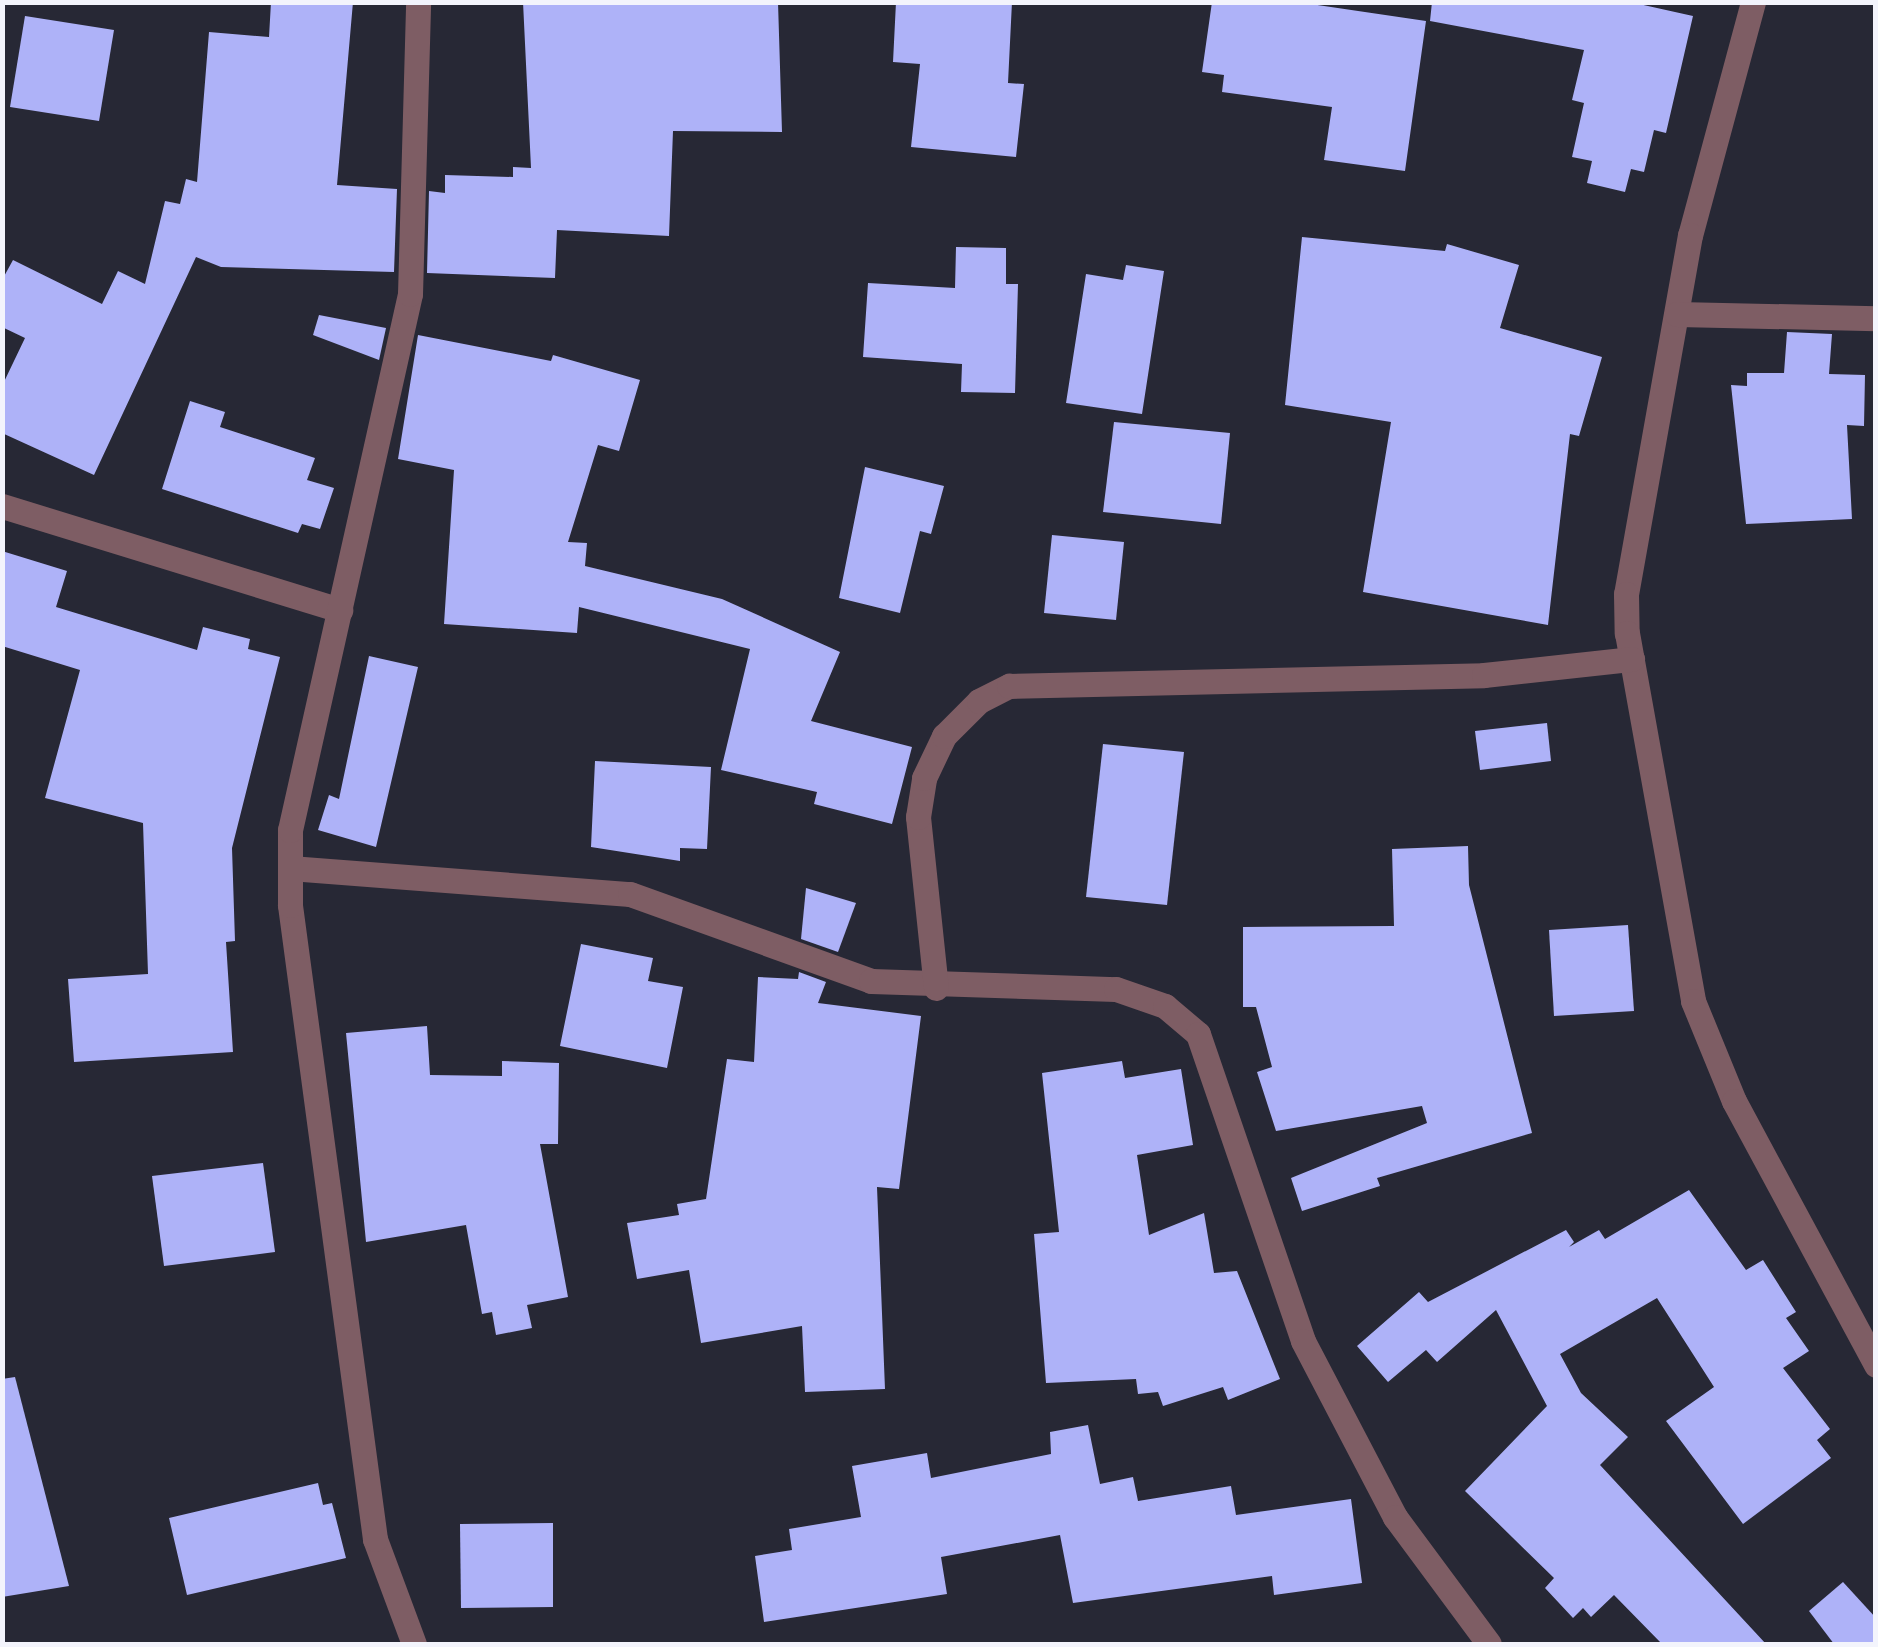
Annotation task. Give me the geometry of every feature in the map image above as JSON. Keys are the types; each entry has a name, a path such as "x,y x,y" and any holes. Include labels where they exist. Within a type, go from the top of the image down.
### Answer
{"street":[{"path":"414,1644 375,1539 290,868 290,830 410,294 418,2"},
{"path":"1753,2 1690,235 1626,594 1632,659 1694,1001 1734,1101 1876,1365"},
{"path":"1678,314 1876,318"},
{"path":"2,506 340,610"},
{"path":"936,988 918,817 924,778 944,736 979,701 1009,686 1484,674 1632,659"},
{"path":"290,868 630,894 871,981 936,988 1116,989 1165,1006 1198,1034 1303,1341 1395,1517 1489,1644"}],"building":[{"path":"271,2 353,2 337,185 397,189 394,272 221,267 196,257 94,475 2,433 2,386 25,338 2,327 2,280 13,260 102,304 118,271 145,284 165,201 180,204 186,179 197,182 209,32 269,37"},
{"path":"523,2 778,2 782,132 673,131 669,236 557,230 555,278 427,273 429,191 445,193 445,175 513,177 513,167 531,168"},
{"path":"896,2 1012,2 1008,83 1024,84 1016,157 911,147 920,64 893,62"},
{"path":"1212,2 1297,2 1426,21 1405,171 1324,160 1332,107 1222,92 1224,75 1202,72"},
{"path":"1432,2 1630,2 1693,16 1666,133 1654,130 1644,172 1631,169 1625,192 1587,183 1592,161 1572,157 1584,103 1572,100 1584,50 1430,21"},
{"path":"25,16 114,30 99,121 10,107"},
{"path":"1302,237 1445,251 1447,244 1519,265 1500,328 1602,357 1579,436 1570,434 1548,625 1363,592 1391,422 1285,405"},
{"path":"956,247 1006,248 1006,284 1018,284 1015,393 961,392 962,364 863,357 868,283 955,288"},
{"path":"1126,265 1164,271 1142,414 1066,403 1086,274 1123,280"},
{"path":"319,315 386,328 379,360 313,335"},
{"path":"1787,332 1832,334 1829,374 1865,375 1864,426 1847,425 1852,519 1746,524 1731,385 1747,386 1747,373 1784,373"},
{"path":"418,335 551,361 553,355 640,380 619,451 598,445 568,542 587,543 585,566 722,599 840,652 811,721 912,747 892,824 814,804 817,792 721,770 750,649 579,607 577,633 444,624 454,470 398,459"},
{"path":"190,401 225,412 220,427 315,458 307,480 334,488 320,529 302,524 298,533 162,489"},
{"path":"1114,422 1230,433 1221,524 1103,512"},
{"path":"865,467 944,486 931,534 920,531 900,613 839,598"},
{"path":"1052,535 1124,542 1116,620 1044,613"},
{"path":"2,551 67,571 56,607 197,650 203,627 250,639 248,649 280,657 232,848 235,941 226,942 233,1052 74,1062 68,979 148,974 143,823 45,798 80,670 2,646"},
{"path":"369,656 418,667 376,847 318,830 329,795 339,799"},
{"path":"1547,723 1551,761 1480,770 1475,731"},
{"path":"1103,744 1184,752 1167,905 1086,897"},
{"path":"595,761 711,767 707,849 680,848 680,861 591,847"},
{"path":"1468,846 1469,885 1532,1133 1377,1178 1380,1186 1302,1211 1291,1178 1427,1123 1422,1106 1276,1131 1257,1072 1272,1067 1256,1007 1243,1007 1243,927 1394,926 1392,849"},
{"path":"806,888 856,903 838,952 801,939"},
{"path":"1628,925 1634,1011 1554,1016 1549,930"},
{"path":"581,944 653,958 648,981 683,987 667,1068 560,1046"},
{"path":"799,972 826,982 818,1003 921,1016 899,1189 877,1187 885,1389 805,1392 802,1326 701,1343 689,1270 637,1279 627,1223 679,1215 677,1204 706,1199 727,1059 754,1062 758,977 798,979"},
{"path":"427,1026 430,1075 502,1076 502,1061 559,1063 558,1144 540,1144 568,1297 527,1305 532,1328 496,1335 492,1312 482,1314 466,1225 366,1242 346,1033"},
{"path":"1122,1061 1125,1078 1181,1069 1193,1145 1137,1155 1149,1235 1204,1213 1214,1273 1237,1271 1280,1379 1228,1400 1223,1387 1163,1406 1158,1392 1138,1394 1136,1379 1046,1383 1034,1234 1059,1232 1042,1073"},
{"path":"263,1163 275,1252 164,1266 152,1176"},
{"path":"1689,1190 1746,1270 1763,1260 1796,1312 1786,1318 1809,1351 1783,1368 1830,1429 1817,1440 1831,1458 1743,1524 1666,1421 1714,1387 1657,1298 1560,1354 1581,1393 1628,1437 1600,1465 1766,1644 1662,1644 1614,1595 1591,1617 1583,1608 1573,1618 1545,1588 1554,1578 1465,1491 1547,1406 1496,1310 1437,1362 1426,1350 1388,1382 1357,1346 1419,1292 1428,1302 1566,1230 1574,1242 1569,1247 1599,1230 1605,1239"},
{"path":"15,1377 69,1586 2,1597 2,1379"},
{"path":"1088,1425 1100,1484 1133,1477 1138,1501 1231,1486 1236,1515 1351,1499 1362,1583 1274,1595 1272,1576 1073,1603 1060,1535 941,1557 947,1594 764,1622 755,1556 792,1550 789,1529 861,1517 852,1466 927,1453 931,1478 1051,1454 1050,1432"},
{"path":"318,1483 323,1505 332,1503 346,1558 187,1595 169,1518"},
{"path":"553,1523 553,1607 461,1608 460,1524"},
{"path":"1843,1582 1876,1618 1876,1644 1834,1644 1809,1611"}]}
